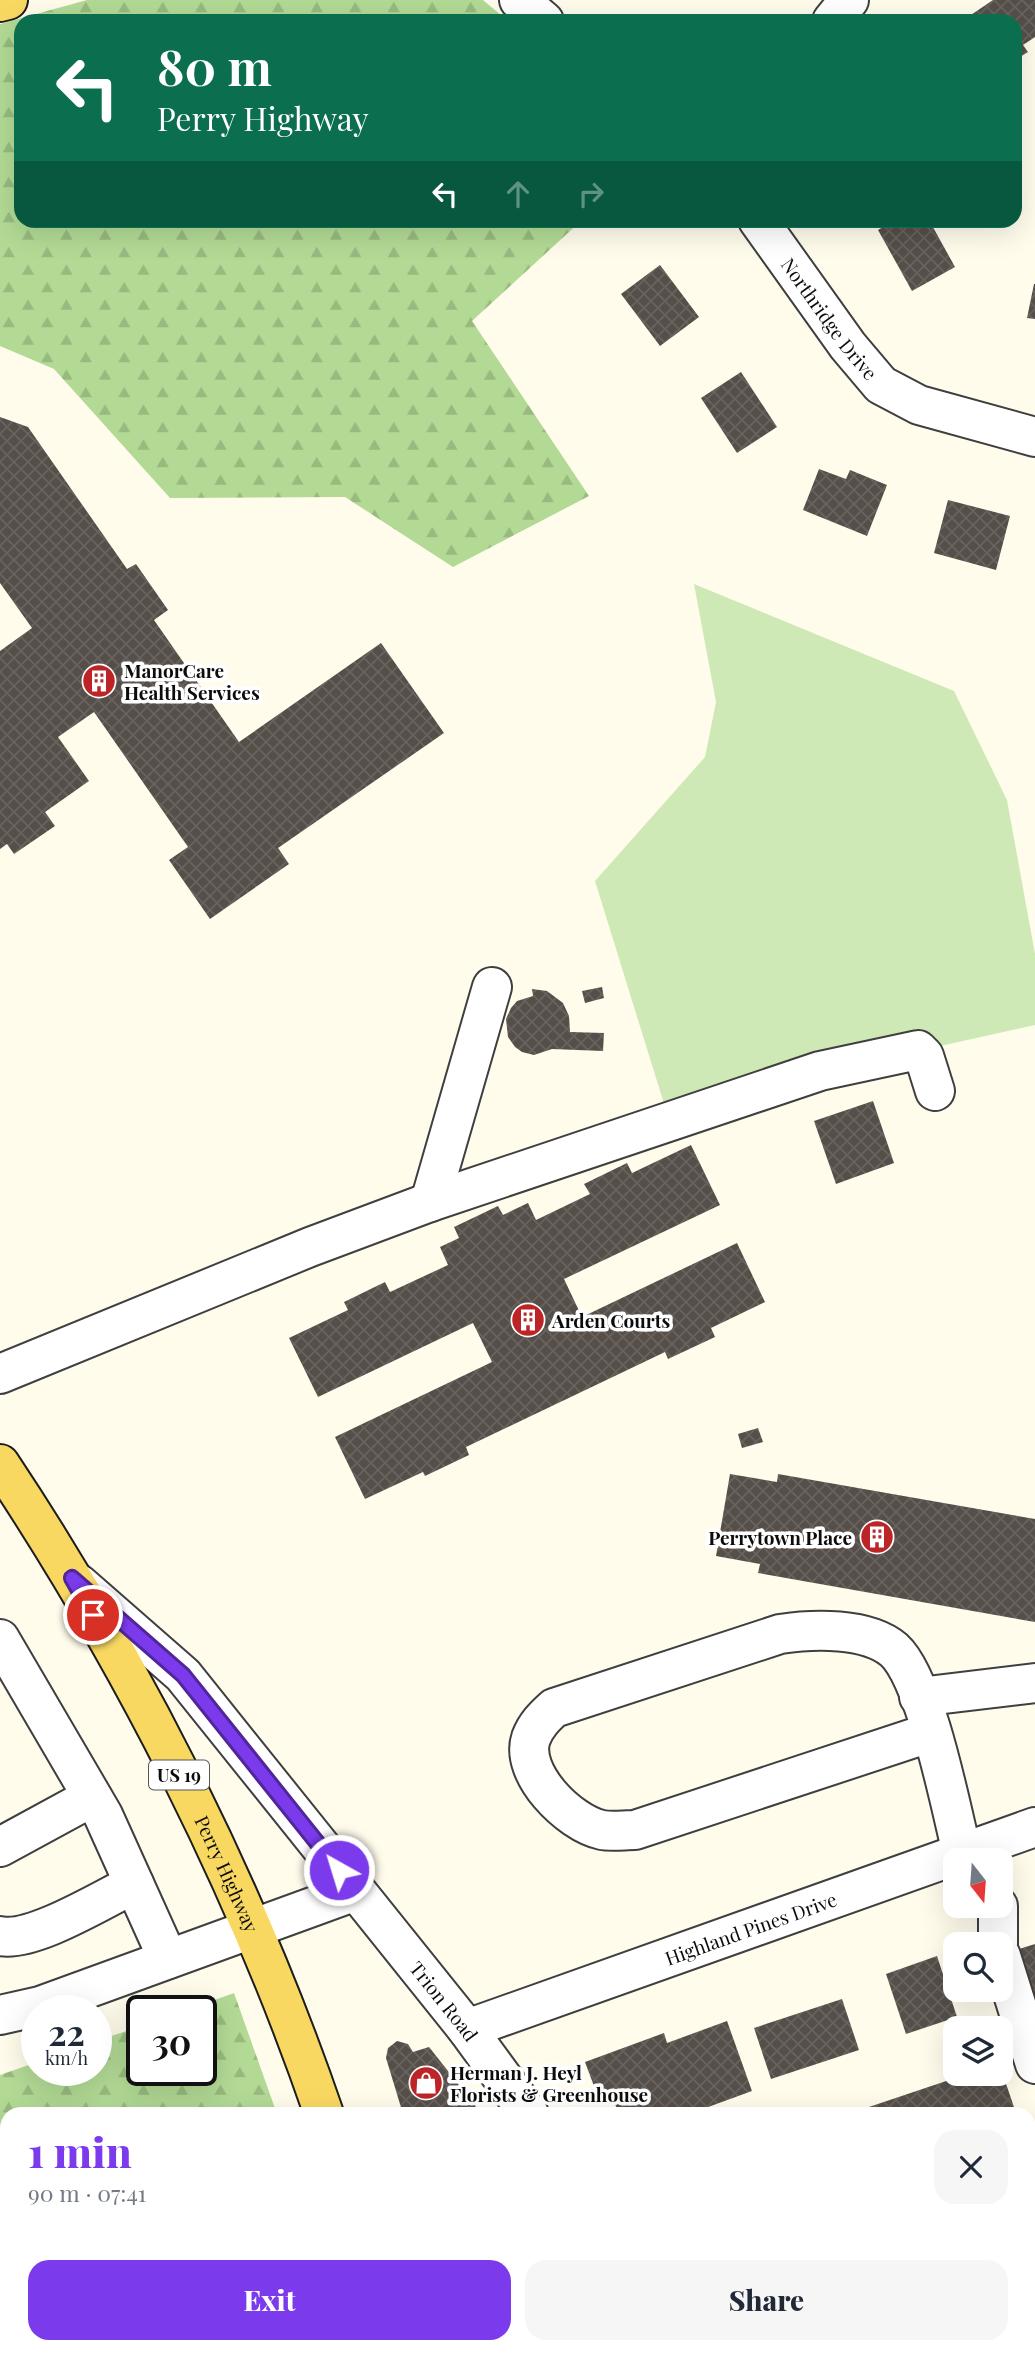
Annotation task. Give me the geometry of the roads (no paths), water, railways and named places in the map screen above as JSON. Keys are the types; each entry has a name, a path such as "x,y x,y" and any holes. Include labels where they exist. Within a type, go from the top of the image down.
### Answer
{"main road":[{"path":"0,1 8,0"},
{"name":"Perry Highway","path":"0,1464 72,1578 155,1727 199,1814 273,1979 321,2107"}],"street":[{"path":"519,0 536,14"},
{"path":"838,14 849,0"},
{"name":"Northridge Drive","path":"764,228 848,346 881,385 919,405 1035,437"},
{"path":"430,1202 492,987"},
{"path":"0,1374 310,1247 430,1202 820,1071 916,1049 924,1056 935,1091"},
{"name":"Trion Road","path":"72,1578 183,1675 467,2029 524,2107"},
{"path":"974,1848 926,1714 911,1674 894,1650 861,1633 802,1630 780,1634 554,1708 538,1723 530,1740 530,1760 537,1777 554,1800 575,1818 601,1830 635,1830 926,1714 1035,1683"},
{"path":"0,1639 92,1797 168,1959"},
{"path":"0,1847 92,1797"},
{"name":"Highland Pines Drive","path":"987,1848 1035,1827"},
{"name":"Highland Pines Drive","path":"467,2029 943,1864"},
{"path":"0,1936 10,1938 36,1932 134,1884"},
{"path":"0,2015 40,2006 356,1891"},
{"path":"1013,1994 1035,2064"}],"place":[{"name":"ManorCare Health Services","path":"99,681"},
{"name":"Arden Courts","path":"528,1320"},
{"name":"Perrytown Place","path":"877,1537"},
{"name":"Herman J. Heyl Florists & Greenhouse","path":"426,2083"}]}
